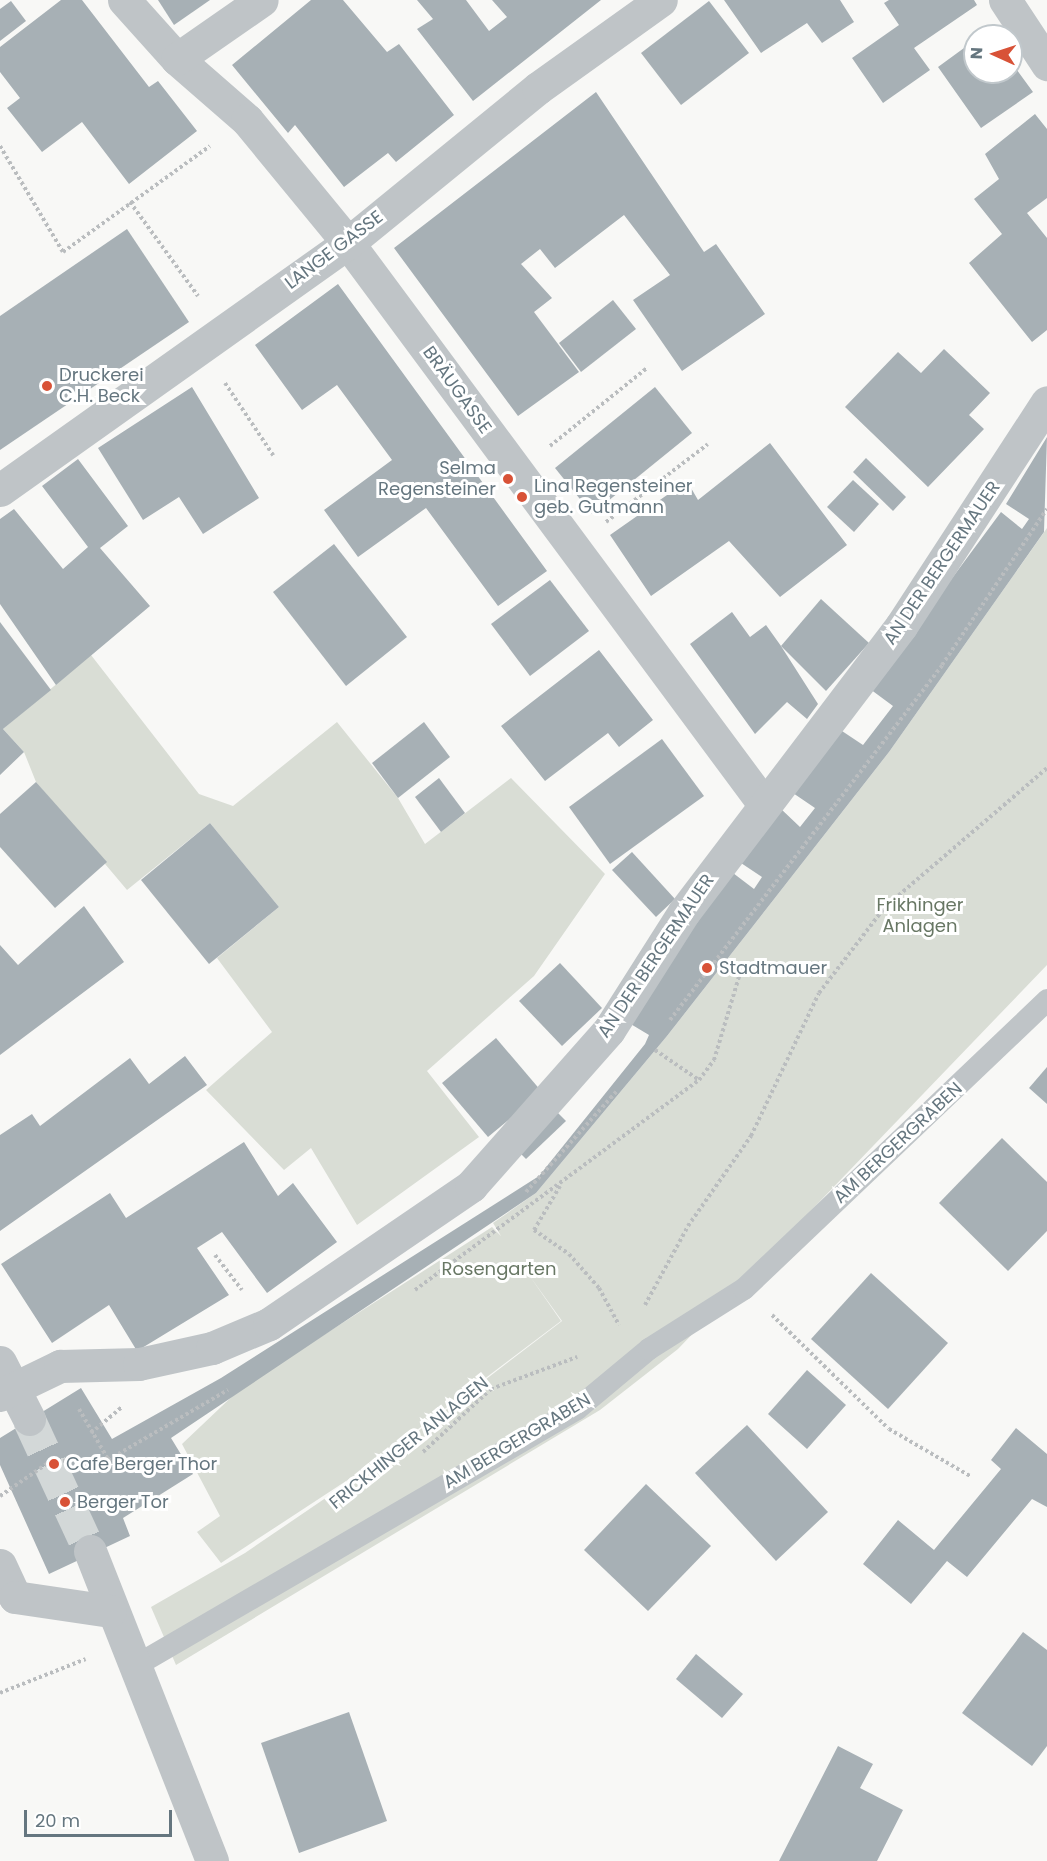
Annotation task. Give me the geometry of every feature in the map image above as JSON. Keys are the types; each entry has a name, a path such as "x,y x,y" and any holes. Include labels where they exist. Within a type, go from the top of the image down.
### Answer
{"street":[{"name":"BRÄUGASSE","path":"124,0 177,59 247,120 348,243 516,473 763,803"},
{"path":"177,59 262,0"},
{"name":"LANGE GASSE","path":"0,490 348,243 538,88 661,0"},
{"path":"1005,0 1047,64"},
{"name":"AN DER BERGERMAUER","path":"4,1381 60,1366 139,1364 212,1348 269,1324 471,1186 609,1030 684,912 763,803 901,626 1047,402"},
{"path":"4,1381 30,1419"},
{"path":"90,1551 110,1611 132,1654 212,1861"},
{"path":"0,1565 15,1596 110,1611"}],"lane":[{"name":"AM BERGERGRABEN","path":"132,1654 577,1409 649,1349 744,1289 1047,1000"}],"path":[{"path":"0,146 63,252 247,120"},
{"path":"130,202 212,339 273,455"},
{"path":"516,473 647,368"},
{"path":"572,548 708,444"},
{"path":"644,1308 688,1226 751,1136 819,993 885,907 1047,768"},
{"path":"415,1290 699,1080 714,1060 741,970"},
{"path":"655,1050 699,1080"},
{"path":"561,1184 534,1230 569,1254 599,1288 621,1329"},
{"path":"744,1289 889,1429 970,1476"},
{"name":"FRICKHINGER ANLAGEN","path":"414,1460 491,1389 585,1354"},
{"path":"0,1496 10,1486"},
{"path":"0,1693 132,1654"}],"green space":[{"name":"Frikhinger Anlagen","path":"1047,528 1047,965 678,1349 600,1410 176,1665 151,1607 245,1553 374,1465 562,1321 529,1275 561,1321 372,1464 221,1563 197,1532 220,1516 182,1444 241,1388 492,1227 501,1236 493,1223 536,1193 667,1036 889,752"},
{"path":"91,655 199,794 233,806 337,722 398,798 425,844 511,778 605,874 534,976 427,1071 479,1137 357,1225 311,1148 284,1170 206,1090 272,1032 217,958 279,907 210,823 127,890 36,782 24,752 3,729"}],"building":[{"path":"61,0 82,0 149,87 158,81 197,131 129,184 82,122 42,152 7,108 20,98 0,72 0,47"},
{"path":"158,0 210,0 174,25"},
{"path":"311,0 343,0 387,52 399,44 454,115 396,162 388,153 344,187 295,125 288,133 232,65"},
{"path":"417,0 466,0 489,31 507,17 492,0 601,0 473,101 417,29 433,19"},
{"path":"724,0 840,0 854,22 822,43 807,23 761,53"},
{"path":"889,0 974,0 977,5 914,48 930,70 883,103 852,58 899,25 884,3"},
{"path":"11,1 26,21 0,41 0,9"},
{"path":"709,1 749,53 681,105 641,53"},
{"path":"963,49 963,84 1023,84 1023,78 1033,92 981,128 938,67"},
{"path":"596,92 704,252 716,244 765,314 682,371 633,300 670,275 624,215 555,268 540,249 521,264 552,298 534,312 579,372 518,416 394,248"},
{"path":"1035,114 1047,129 1047,198 1027,213 1047,238 1047,330 1032,342 969,263 1002,234 974,199 999,179 985,154"},
{"name":"Druckerei C.H. Beck","path":"127,229 189,322 0,450 0,316"},
{"path":"338,284 547,571 498,606 426,508 358,557 324,510 392,460 337,385 302,410 255,345"},
{"path":"613,300 636,329 581,372 559,343"},
{"path":"944,349 990,393 969,415 984,429 928,487 845,407 898,352 921,373"},
{"path":"192,387 259,498 203,534 179,497 143,520 98,448"},
{"path":"655,387 692,433 592,514 555,468"},
{"path":"1047,437 1044,532 889,752 667,1036 536,1193 171,1438 193,1474 123,1518 130,1536 49,1574 0,1465 0,1438 81,1388 112,1439 221,1378 539,1176 645,1044 649,1035 624,1020 733,873 754,889 762,877 741,863 780,808 800,827 815,808 790,791 839,729 863,745 893,706 870,689 1001,512 1022,529 1029,519 1006,504"},
{"path":"770,443 847,545 780,597 729,541 651,596 610,535 687,481 698,500"},
{"path":"866,458 906,497 893,511 853,472"},
{"path":"78,459 128,526 100,548 150,606 56,685 0,604 0,519 14,509 63,569 88,547 42,486"},
{"path":"853,480 879,504 854,532 827,507"},
{"path":"334,544 407,637 346,686 273,592"},
{"path":"550,580 589,631 530,676 491,624"},
{"path":"821,599 869,643 826,691 781,646"},
{"path":"732,612 750,637 766,625 781,646 818,704 807,719 787,702 755,734 690,644"},
{"path":"0,622 51,690 3,729 24,752 0,775"},
{"path":"599,650 653,720 619,747 608,733 545,781 501,726"},
{"path":"424,722 450,757 398,798 372,763"},
{"path":"662,739 704,796 610,864 569,807"},
{"path":"439,778 465,813 441,832 415,797"},
{"path":"36,782 107,862 55,908 0,847 0,814"},
{"path":"210,823 279,907 209,964 141,880"},
{"path":"632,852 675,899 656,917 612,870"},
{"path":"84,906 124,962 0,1055 0,945 18,965"},
{"path":"560,963 602,1008 562,1046 519,1001"},
{"path":"496,1038 542,1092 488,1137 442,1083"},
{"path":"185,1056 207,1085 0,1231 0,1135 32,1114 40,1126 130,1058 149,1084"},
{"path":"1047,1067 1047,1104 1029,1088"},
{"path":"556,1111 566,1121 526,1159 516,1149"},
{"path":"1002,1138 1047,1182 1047,1231 1008,1271 939,1203"},
{"path":"244,1142 278,1196 293,1183 337,1242 267,1293 222,1232 197,1248 229,1295 137,1351 109,1305 52,1343 1,1264 110,1193 126,1218"},
{"path":"871,1273 948,1343 888,1409 811,1339"},
{"path":"807,1370 846,1405 807,1449 768,1414"},
{"path":"747,1425 828,1512 776,1561 695,1473"},
{"path":"1016,1428 1047,1454 1047,1507 1032,1499 967,1577 947,1561 911,1604 863,1564 898,1520 934,1550 1001,1469 991,1460"},
{"path":"646,1484 711,1546 648,1611 584,1550"},
{"path":"1023,1632 1047,1650 1047,1746 1032,1766 962,1713"},
{"path":"696,1654 743,1694 722,1718 676,1679"},
{"path":"349,1712 387,1821 299,1853 261,1743"},
{"path":"838,1746 873,1764 860,1788 903,1810 877,1861 779,1861"}],"tunnel":[{"path":"29,1419 90,1551"}],"place":[{"name":"Druckerei C.H. Beck","path":"47,386"},
{"name":"Selma Regensteiner","path":"508,479"},
{"name":"Lina Regensteiner geb. Gutmann","path":"522,497"},
{"name":"Stadtmauer","path":"707,968"},
{"name":"Cafe Berger Thor","path":"54,1464"},
{"name":"Berger Tor","path":"65,1502"}],"park label":[{"name":"Rosengarten","path":"499,1269"}]}
